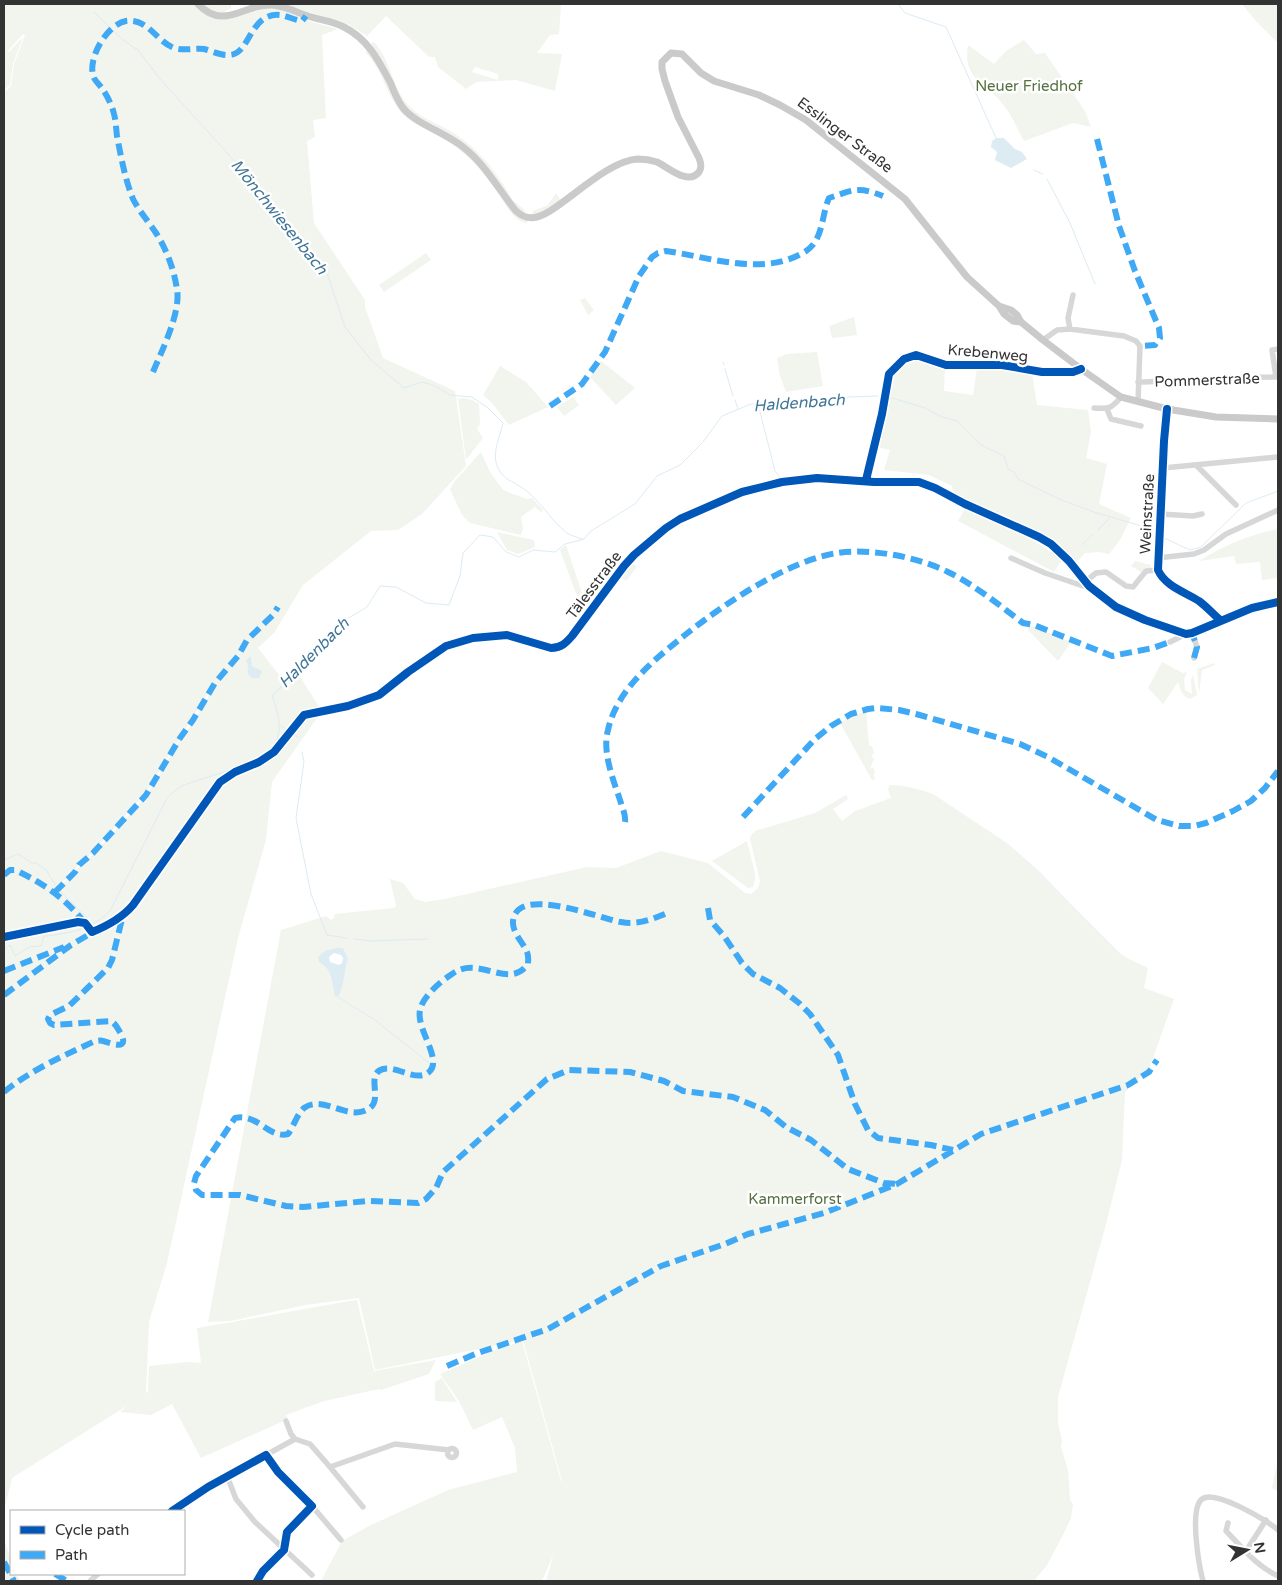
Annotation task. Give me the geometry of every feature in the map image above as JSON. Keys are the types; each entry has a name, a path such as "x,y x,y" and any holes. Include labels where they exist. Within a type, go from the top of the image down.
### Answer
{"main road":[{"name":"Esslinger Straße","path":"198,4 209,13 222,17 271,5 339,25 353,32 375,54 398,100 408,113 450,137 469,151 490,173 516,211 530,219 540,217 613,167 627,161 638,159 650,160 685,177 695,176 699,172 700,158 675,110 662,69 662,62 668,55 674,52 682,54 707,78 766,98 795,113 893,188 910,204 967,277 998,305 1004,314 1013,321 1021,322 1081,369 1121,396 1167,409 1216,417 1278,419"}],"street":[{"path":"1070,329 1068,318 1073,295"},
{"path":"1043,340 1057,330 1070,329 1124,336 1136,341 1140,346 1138,402"},
{"name":"Pommerstraße","path":"1138,382 1277,377 1272,350 1278,349"},
{"name":"Krebenweg","path":"866,480 882,414 889,374 904,359 916,355 946,365 1002,365 1042,372 1073,372 1081,369"},
{"path":"1094,408 1107,409 1113,407 1121,396"},
{"path":"1107,409 1112,419 1141,426"},
{"name":"Weinstraße","path":"1167,409 1158,570 1168,583 1214,612 1220,620"},
{"path":"1163,468 1278,457"},
{"path":"1197,466 1236,505"},
{"name":"Tälesstraße","path":"110,923 123,915 133,905 220,782 274,752 304,715 348,706 379,695 446,646 463,640 490,635 507,635 551,648 558,648 565,644 572,636 624,566 653,538 680,519 735,494 800,479 824,478 919,482 1039,537 1061,553 1087,584"},
{"path":"1158,558 1194,554 1204,550 1226,534 1278,510"},
{"path":"1160,514 1192,516 1202,514"},
{"path":"1011,558 1044,573 1083,586 1096,573 1106,572 1126,586 1133,587 1146,571 1158,570"},
{"path":"1087,584 1116,607 1146,620 1189,633 1197,647 1194,658"},
{"path":"1170,642 1252,608 1278,602"},
{"path":"286,1421 295,1439 310,1444 363,1507"},
{"path":"174,1510 227,1476 295,1439"},
{"path":"330,1467 395,1444 449,1450"},
{"path":"266,1456 278,1472 312,1506 341,1540"},
{"path":"227,1476 236,1499 255,1522 312,1575"},
{"path":"1203,1581 1196,1544 1197,1506 1201,1499 1205,1497 1216,1498 1242,1508 1266,1520 1278,1530"},
{"path":"263,1571 284,1550 287,1532 312,1506"},
{"path":"1246,1551 1266,1520"},
{"path":"1228,1523 1226,1531 1250,1557 1267,1571 1278,1576"}],"green space":[{"path":"4,4 194,4 199,9 223,19 270,8 279,9 312,22 338,29 322,35 326,118 313,120 315,137 307,141 314,223 365,300 365,307 383,358 455,391 466,466 422,514 398,530 371,531 303,585 274,633 258,648 283,680 295,669 322,711 272,782 266,840 238,938 167,1263 149,1322 146,1393 148,1392 149,1366 187,1362 201,1363 197,1328 357,1300 374,1371 436,1360 429,1374 381,1390 324,1401 286,1415 288,1419 201,1458 172,1404 151,1415 120,1412 128,1405 12,1478 4,1510 4,92 11,86 14,64 25,35 23,34 8,51 23,37 13,64 10,85 4,90","holes":["211,688 213,689 147,795 61,886 62,881 92,853 145,794"]},
{"path":"201,4 231,4 231,8 223,13 213,11"},
{"path":"283,4 561,4 559,34 550,35 537,53 562,54 555,91 516,80 476,82 466,89 438,67 435,57 429,57 386,16 367,36 348,24","holes":["475,67 498,74 498,80 472,72"]},
{"path":"1242,4 1278,4 1278,43 1255,20"},
{"name":"Neuer Friedhof","path":"1024,40 1036,54 1045,53 1085,111 1091,127 1073,123 1024,141 1005,107 972,74 967,57 968,45 994,64 1006,51"},
{"path":"374,42 380,49 403,99 409,106 414,111 464,140 480,154 512,199 526,213 519,211 489,170 411,113 403,103 372,46 371,43"},
{"path":"366,50 370,51 396,100 473,158 527,223 514,216 486,177 465,154 434,133 415,124 403,114 392,99 377,67 366,53"},
{"path":"556,193 561,201 539,214 532,215 533,211 548,205"},
{"path":"426,253 431,260 384,292 379,285"},
{"path":"585,298 594,310 588,315 580,300"},
{"path":"854,317 857,335 832,338 829,326"},
{"path":"817,352 823,386 786,392 780,376 777,358 787,354"},
{"path":"916,358 945,366 944,391 973,395 977,368 1008,368 1032,373 1037,405 1088,410 1091,432 1086,458 1107,464 1099,504 1131,518 1120,540 1109,554 1099,552 1085,553 1075,564 1037,531 1011,522 954,497 952,486 929,475 884,470 890,450 876,447 891,375 905,361"},
{"path":"601,361 635,388 616,405 590,377"},
{"path":"500,366 526,382 548,407 509,425 492,403 483,395"},
{"path":"573,397 579,405 564,416 557,407"},
{"path":"464,398 479,404 480,424 477,429 483,438 466,460 458,399"},
{"path":"481,452 490,472 503,490 527,499 532,498 543,510 541,512 535,507 521,517 523,529 521,535 470,523 462,515 450,489"},
{"path":"966,507 1028,537 1062,560 1054,572 958,521"},
{"path":"1278,529 1278,578 1262,580 1260,562 1236,564 1234,556 1199,561 1237,541"},
{"path":"497,532 534,540 535,547 518,554 507,550"},
{"path":"566,545 589,614 585,618 560,550"},
{"path":"630,561 637,567 626,581 619,576"},
{"path":"1135,561 1151,565 1150,568 1145,568 1141,572 1131,566"},
{"path":"1032,626 1071,642 1058,661 1028,630 1028,627"},
{"path":"1162,662 1183,673 1187,672 1184,679 1185,690 1192,694 1191,680 1193,675 1197,695 1190,699 1185,696 1178,682 1163,704 1148,688"},
{"path":"1214,663 1215,665 1202,670 1199,694 1197,669"},
{"path":"866,711 869,746 872,746 874,753 871,757 874,759 870,769 873,768 875,771 875,779 872,780 840,723"},
{"name":"Kammerforst","path":"890,785 901,786 933,794 1007,843 1038,870 1121,954 1148,968 1144,988 1174,999 1149,1069 1125,1092 1122,1160 1058,1397 1058,1424 1062,1440 1061,1447 1068,1470 1070,1500 1073,1504 1071,1518 1047,1565 1034,1581 546,1581 554,1553 542,1581 321,1581 342,1541 371,1525 448,1490 517,1472 515,1448 502,1417 473,1430 459,1401 440,1374 495,1350 522,1341 562,1481 523,1340 375,1370 359,1298 305,1305 231,1321 208,1322 281,930 326,916 331,920 335,914 393,908 396,906 390,879 403,883 415,899 425,902 587,867 616,868 661,851 708,863 745,893 751,894 758,888 760,881 750,839 755,831 815,813 846,795 848,799 833,809 842,821 855,811 891,798 888,789","holes":["343,948 348,958 342,987 338,996 327,969 319,962 318,957"]},
{"path":"747,841 755,873 753,887 748,888 712,861"},
{"path":"442,1378 457,1402 435,1401 435,1382"},
{"path":"1278,1459 1278,1491 1272,1488"},
{"path":"4,1540 10,1556 10,1575 17,1575 20,1581 4,1581"}],"shaded area":[{"path":"996,138 1004,138 1015,149 1022,152 1027,159 1011,168 995,160 997,152 991,147 992,141"},
{"path":"251,657 252,666 262,671 259,678 253,678 248,674 248,664 246,661"},
{"path":"343,948 348,958 338,997 335,996 327,968 319,962 318,957 325,951","holes":["334,953 341,955 343,958 342,963 339,965 330,962 329,957"]}],"waterway":[{"path":"898,4 905,13 946,27 996,138"},
{"name":"Mönchwiesenbach","path":"94,12 122,39 139,51 160,79 270,200 328,276 345,327 371,360 404,388 422,382 435,386 450,395 472,397 488,408 503,423 495,457 498,468 506,478 534,497 567,533 582,539"},
{"path":"1034,170 1043,174"},
{"path":"1047,179 1070,223 1095,284"},
{"path":"725,369 733,396"},
{"name":"Haldenbach","path":"4,950 10,945 15,956 29,947 41,946 44,936 68,933 87,927 110,911 167,798 182,786 236,767 264,754 273,745 279,731 278,716 272,695 305,667 345,620 367,607 380,586 396,587 426,603 449,605 460,576 463,553 480,535 493,537 506,552 519,557 533,550 555,552 565,544 584,539 591,531 635,504 657,476 680,465 703,442 722,416 751,404 811,404 848,397 878,396"},
{"name":"Haldenbach","path":"889,397 925,408 942,417 957,421 981,445 1004,456 1008,469 1014,472 1018,479 1059,499 1138,525 1156,535"},
{"path":"735,400 738,409"},
{"path":"758,404 775,471 781,479"},
{"name":"Haldenbach","path":"1162,537 1190,550 1201,547 1246,503 1278,491"},
{"path":"1098,530 1110,518"},
{"path":"1082,545 1093,534"},
{"path":"279,725 288,730"},
{"path":"292,732 299,738"},
{"path":"302,752 304,762 296,818 311,894 327,935 347,938"},
{"path":"4,858 6,859 18,854 32,863 37,863 46,870 57,887"},
{"path":"59,890 92,923"},
{"path":"354,939 371,941 428,939"},
{"path":"338,997 375,1020 429,1063"}],"marked path":[{"path":"153,372 174,320 177,289 167,253 156,233 135,203 130,191 125,176 113,111 107,96 94,78 92,71 96,53 105,36 112,29 126,21 134,21 146,26 174,48 204,49 230,55 237,53 242,48 262,20 270,16 280,15 302,21 306,16"},
{"path":"1097,139 1119,226 1135,271 1159,328 1160,338 1155,345 1140,346"},
{"path":"550,406 582,384 605,352 639,276 652,257 658,253 666,251 734,263 752,264 769,264 785,260 805,252 815,242 820,232 829,198 856,190 883,196"},
{"path":"625,822 624,811 614,783 606,747 608,730 619,701 649,665 718,610 777,574 818,558 837,553 864,552 894,555 923,562 948,572 968,583 1023,623 1034,625 1112,656 1153,648 1170,642"},
{"path":"55,892 146,795 215,683 238,656 247,640 273,615 278,607"},
{"path":"1194,632 1192,633 1197,647 1194,658"},
{"path":"743,817 815,739 831,726 851,714 877,708 916,714 1020,744 1048,757 1157,820 1179,826 1194,826 1206,823 1233,811 1251,801 1265,788 1278,771"},
{"path":"4,875 10,870 15,870 35,880 61,898 84,922"},
{"path":"665,914 643,921 627,923 543,904 529,905 518,910 513,925 528,954 528,964 520,971 511,974 502,974 483,969 462,969 437,985 422,1005 420,1018 433,1059 430,1071 420,1076 395,1069 383,1069 375,1076 375,1098 374,1104 370,1108 362,1112 354,1112 320,1104 312,1105 304,1108 288,1134 281,1135 275,1133 250,1119 243,1117 235,1118 196,1176 194,1183 196,1190 202,1195 240,1195 286,1206 303,1207 368,1201 418,1203 426,1199 436,1188 443,1172 547,1079 569,1070 630,1072 664,1081 683,1091 733,1097 765,1110 786,1127 811,1140 848,1169 884,1183 897,1184"},
{"path":"708,908 710,920 724,936 742,963 753,974 780,988 810,1014 838,1055 855,1104 868,1130 878,1138 953,1150"},
{"path":"4,1092 36,1070 95,1041 118,1045 123,1043 121,1034 116,1025 111,1021 54,1025 48,1019 50,1015 69,1006 108,968 112,960 123,915"},
{"path":"4,995 71,945 95,931"},
{"path":"4,971 64,947"},
{"path":"447,1366 475,1354 548,1329 661,1266 748,1234 824,1213 897,1184 981,1134 1128,1085 1149,1072 1157,1060"},
{"path":"4,1562 10,1573"},
{"path":"11,1575 14,1581"},
{"path":"57,1575 67,1581"}],"cycle path":[{"path":"866,480 882,414 889,374 904,359 916,355 946,365 1002,365 1042,372 1073,372 1081,369"},
{"path":"1167,409 1158,570 1165,580 1199,601 1220,620"},
{"path":"4,937 78,922 85,923 92,932 114,921 133,905 220,782 274,752 304,715 348,706 379,695 446,646 473,638 507,635 551,648 560,646 572,636 634,555 666,528 680,519 742,492 782,482 817,478 874,482 919,482 1039,537 1051,544 1069,561 1089,586 1116,607 1145,620 1186,634 1252,608 1278,602"},
{"path":"174,1510 208,1487 266,1455 278,1472 312,1506 287,1532 284,1550 263,1571 257,1581"}]}
